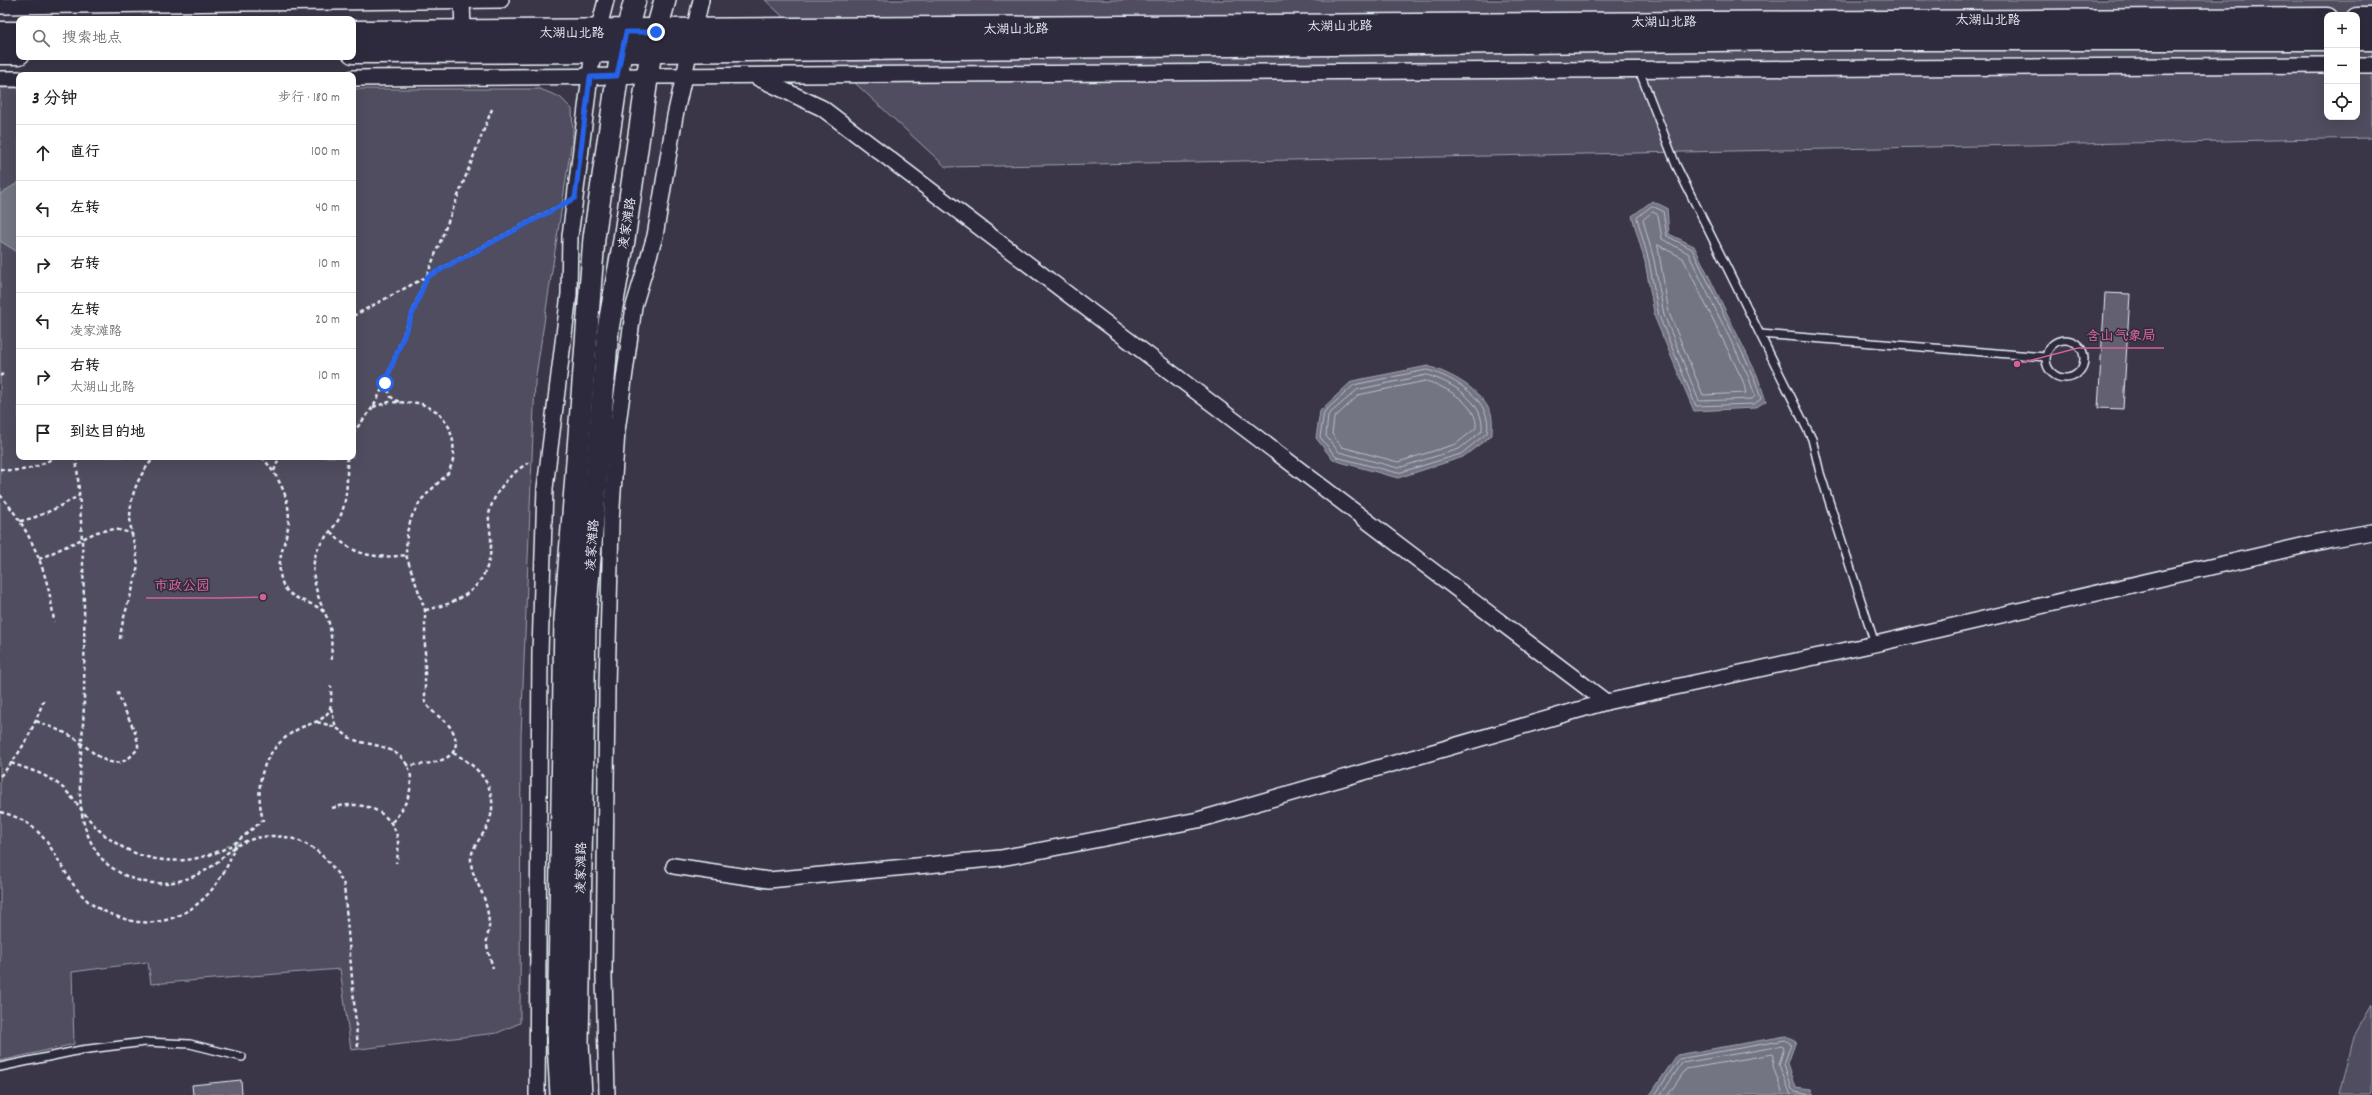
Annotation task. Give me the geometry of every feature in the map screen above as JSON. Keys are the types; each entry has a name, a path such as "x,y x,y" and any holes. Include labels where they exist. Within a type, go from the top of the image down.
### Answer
{"main road":[{"name":"凌家滩路","path":"561,1095 558,1043 565,620 594,238 617,76 635,0"},
{"name":"凌家滩路","path":"581,1095 578,1027 585,621 608,329 624,240 648,76 654,42 665,0"},
{"name":"太湖山北路","path":"692,42 1792,20 2324,19"},
{"path":"2360,19 2372,19"},
{"name":"太湖山北路","path":"356,32 463,32 595,42"},
{"path":"0,33 16,33"},
{"name":"太湖山北路","path":"356,52 595,42 2324,39"},
{"path":"2360,39 2372,39"},
{"path":"0,53 16,53"}],"street":[{"path":"462,0 463,32"},
{"path":"0,6 501,0"},
{"path":"537,1095 540,652 545,488 569,294 570,236 595,42 606,0"},
{"path":"607,1095 604,968 607,687 611,522 617,439 634,306 655,236 675,116 701,0"},
{"path":"356,78 2324,65"},
{"path":"2360,65 2372,65"},
{"path":"753,76 822,108 1606,702"},
{"path":"0,79 16,79"},
{"path":"674,866 769,880 1001,858 1198,820 1606,702 1876,644 2324,540 2372,532"}],"lane":[{"path":"1640,70 1676,166 1812,439 1820,473 1876,644"},
{"path":"1760,334 2046,357"},
{"path":"2063,340 2075,343 2080,348 2084,360 2080,371 2070,378 2063,378 2052,374 2048,369 2046,357 2051,346 2063,340"},
{"path":"0,1067 80,1050 146,1042 190,1044 242,1057"}],"path":[{"path":"356,429 373,408 385,383 492,109"},
{"path":"356,314 575,198"},
{"path":"385,383 391,397 399,402"},
{"path":"373,408 389,402 420,403 438,412 449,427 453,449 449,472 421,500 412,516 407,532 406,555 425,610 425,702 430,710 450,727 454,734 453,753"},
{"path":"0,469 17,472 40,466 50,460"},
{"path":"76,460 80,495 85,619 81,790 84,826 94,850 113,869 139,881 159,885 189,879 208,869 242,842 265,836 292,838 316,848 335,867 344,885 358,1048"},
{"path":"120,639 122,622 137,570 138,555 132,533 130,511 134,491 140,475 152,460"},
{"path":"265,460 274,470 282,485 289,516 280,561 283,584 298,600 316,607 325,614"},
{"path":"274,470 278,460"},
{"path":"332,662 331,636 314,581 315,561 320,546 342,512 347,483 347,460"},
{"path":"425,610 457,602 475,589 484,574 491,555 489,515 495,497 506,482 521,466 534,461"},
{"path":"0,495 20,521 36,548 51,596 54,622"},
{"path":"20,521 46,513 80,495"},
{"path":"39,559 97,532 115,529 132,533"},
{"path":"330,532 343,545 362,554 384,558 406,555"},
{"path":"331,686 331,707 336,728"},
{"path":"36,721 61,731 82,744 103,760 114,764 124,761 138,748 138,739 126,716 117,689"},
{"path":"0,776 11,763 36,721 44,699"},
{"path":"11,763 39,773 59,784 97,828 122,847 143,857 165,862 198,858 222,850 238,840 263,820 258,800 262,774 269,755 278,744 290,734 317,722 331,707"},
{"path":"317,722 336,728 352,739 387,748 396,753 406,765 410,771 411,784 408,799 402,812 392,822"},
{"path":"406,765 433,764 453,753"},
{"path":"453,753 469,761 483,774 490,791 492,811 486,829 476,845 471,861 474,875 486,904 489,927 486,944 493,968"},
{"path":"332,808 354,803 372,808 392,822 399,837 399,851 396,862"},
{"path":"0,812 28,823 46,839 72,883 90,903 114,916 140,923 170,919 193,909 209,894 223,874 238,840"}],"shaded area":[{"path":"765,0 2372,0 2372,138 946,167"},
{"path":"0,88 16,88 16,460 356,460 356,89 540,89 560,97 572,109 573,133 535,382 521,736 520,1023 497,1033 351,1050 340,969 151,984 148,962 72,972 74,1044 0,1061"},
{"path":"2372,1005 2372,1095 2340,1095 2354,1036"}],"water":[{"path":"16,184 16,251 0,241 0,194"},
{"path":"1652,201 1667,208 1669,234 1694,246 1757,375 1766,401 1755,408 1694,411 1655,318 1645,262 1632,216"},
{"path":"1428,366 1446,373 1464,383 1480,396 1491,413 1492,435 1463,457 1398,478 1333,460 1316,438 1320,411 1352,381"},
{"path":"1786,1036 1796,1041 1788,1063 1796,1088 1811,1090 1814,1095 1650,1095 1677,1055"}],"building":[{"path":"2105,293 2130,294 2123,409 2098,408"},
{"path":"241,1080 242,1095 193,1095 192,1085"}],"place":[{"name":"含山气象局","path":"2017,364"},
{"name":"市政公园","path":"263,597"}],"route":[{"path":"385,383 427,277 575,198 590,77 617,76 626,32 656,32"}]}
